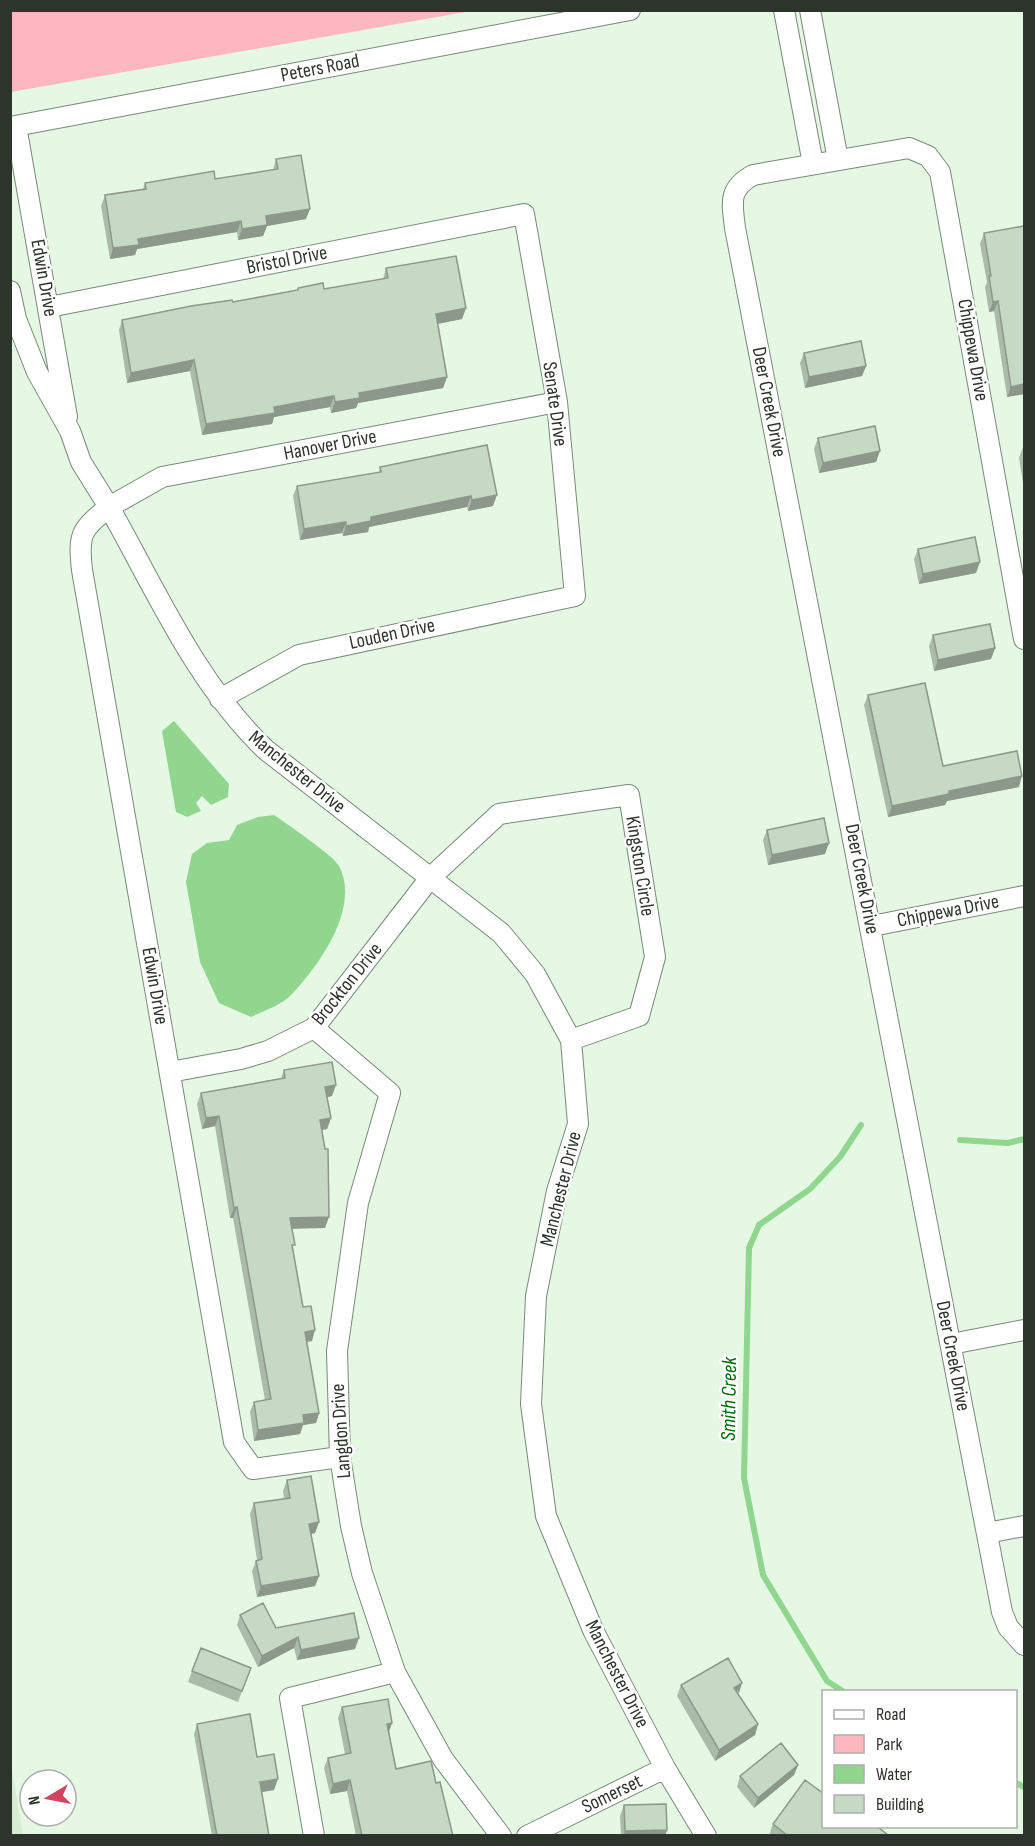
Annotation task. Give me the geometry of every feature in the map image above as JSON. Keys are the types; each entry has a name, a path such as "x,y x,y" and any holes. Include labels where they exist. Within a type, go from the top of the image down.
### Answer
{"street":[{"name":"Peters Road","path":"13,126 630,10"},
{"path":"784,10 813,164"},
{"path":"810,10 838,160"},
{"name":"Edwin Drive","path":"13,126 49,307 70,431"},
{"name":"Chippewa Drive","path":"838,160 909,148 928,156 940,172 1024,639"},
{"name":"Deer Creek Drive","path":"838,160 753,175 740,182 731,201 1002,1612 1008,1627 1024,1645"},
{"name":"Bristol Drive","path":"49,307 524,214"},
{"name":"Senate Drive","path":"524,214 557,402 575,596"},
{"name":"Edwin Drive","path":"10,291 16,319 37,372 70,431 81,462 109,507 84,528 80,548 234,1442 253,1469 340,1457"},
{"name":"Hanover Drive","path":"109,507 162,477 557,402"},
{"name":"Manchester Drive","path":"109,507 220,699 242,727 266,750 501,933 535,974 572,1040 578,1124 557,1191 536,1296 531,1404 546,1516 593,1630 665,1768 706,1836"},
{"name":"Louden Drive","path":"220,699 299,655 575,596"},
{"name":"Kingston Circle","path":"430,878 499,814 629,795 655,957 639,1016 572,1040"},
{"name":"Brockton Drive","path":"170,1072 268,1051 314,1029 430,878"},
{"name":"Chippewa Drive","path":"872,926 1024,896"},
{"name":"Langdon Drive","path":"314,1029 390,1093 358,1203 338,1340 340,1457 351,1526 362,1574 395,1672 443,1759 501,1836"},
{"path":"951,1344 1024,1330"},
{"path":"987,1533 1024,1526"},
{"path":"314,1836 290,1698 395,1672"},
{"name":"Somerset","path":"527,1836 665,1768"}],"shaded area":[{"path":"10,1763 18,1805 18,1828 22,1828 23,1835 11,1835"}],"green space":[{"path":"11,10 471,10 471,11 11,92"}],"water":[{"path":"174,721 229,784 228,797 211,805 202,796 196,803 201,811 187,817 176,812 162,731"},
{"path":"274,815 335,861 344,882 345,899 334,935 302,983 283,1002 251,1017 219,1003 200,962 186,882 192,854 207,843 229,840 237,825 258,817"}],"building":[{"path":"301,155 310,209 266,216 267,225 242,229 241,221 138,239 139,245 113,248 105,195 146,189 145,183 214,171 215,179 278,169 276,159"},
{"path":"1024,226 1024,384 1011,387 998,301 993,302 984,233"},
{"path":"456,256 466,308 436,314 447,377 359,393 360,398 335,402 334,396 274,407 275,413 206,424 194,360 131,373 122,320 191,306 232,300 233,302 323,283 324,289 388,278 386,268"},
{"path":"861,341 866,366 809,377 804,353"},
{"path":"875,426 880,451 823,463 818,438"},
{"path":"487,445 497,495 472,500 471,496 371,517 371,521 346,526 346,522 304,529 297,486 381,472 380,467"},
{"path":"975,537 980,562 923,574 918,549"},
{"path":"990,624 995,648 938,660 933,635"},
{"path":"925,683 943,766 1017,751 1022,776 892,806 868,695"},
{"path":"824,818 829,843 772,855 767,830"},
{"path":"332,1062 336,1085 325,1087 331,1118 320,1120 325,1149 328,1149 329,1217 290,1218 295,1245 292,1245 303,1307 311,1306 315,1330 305,1332 319,1413 303,1415 304,1423 258,1430 254,1402 271,1399 237,1207 234,1208 219,1116 206,1118 201,1093 285,1078 284,1070"},
{"path":"311,1476 319,1522 309,1524 319,1576 261,1586 256,1561 262,1559 254,1503 290,1498 287,1480"},
{"path":"263,1603 276,1628 354,1613 359,1638 301,1650 298,1637 262,1656 240,1615"},
{"path":"201,1648 251,1668 242,1691 192,1671"},
{"path":"728,1658 742,1683 734,1688 758,1724 719,1750 681,1685"},
{"path":"388,1699 392,1723 387,1724 396,1769 431,1761 436,1783 440,1782 453,1836 362,1836 350,1780 333,1784 328,1758 351,1753 342,1707"},
{"path":"250,1714 257,1757 274,1754 278,1779 260,1782 269,1836 217,1836 197,1724"},
{"path":"781,1743 798,1765 758,1798 740,1776"},
{"path":"805,1780 822,1793 822,1828 879,1828 889,1836 788,1836 773,1824"},
{"path":"666,1804 667,1830 625,1831 624,1805"}],"waterway":[{"name":"Smith Creek","path":"841,1690 827,1681 763,1575 744,1478 749,1248 759,1225 810,1189 840,1157 861,1125"},
{"name":"Smith Creek","path":"960,1140 1008,1143 1024,1139"},
{"name":"Smith Creek","path":"1017,1784 1024,1787"}]}
